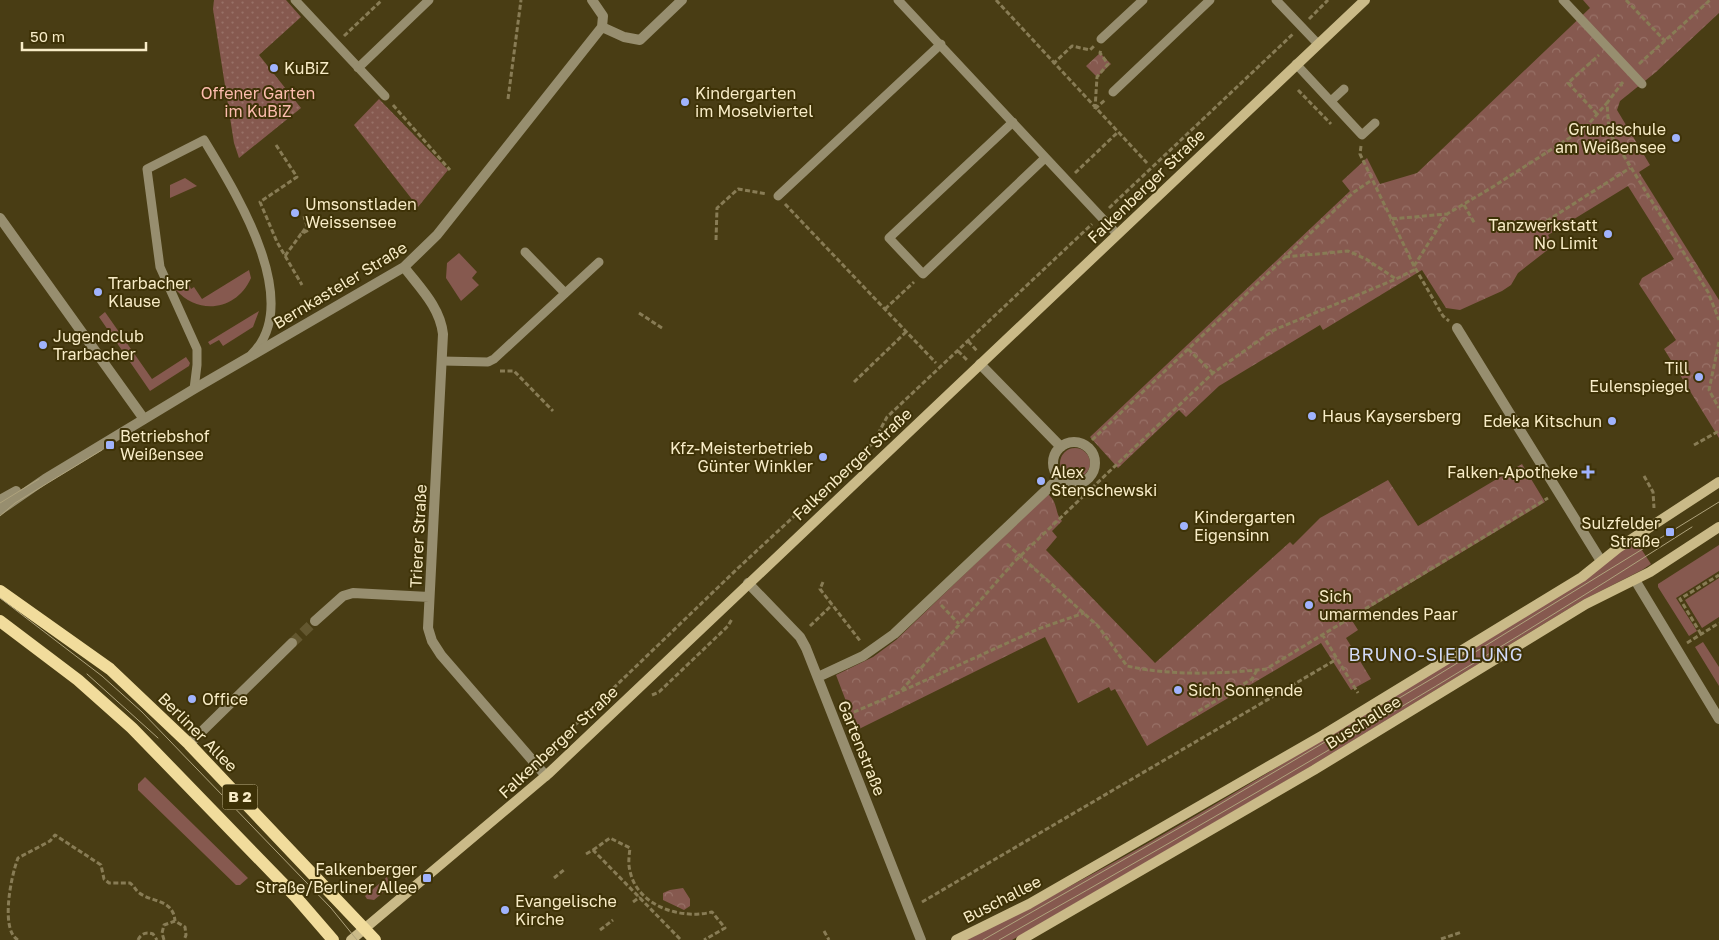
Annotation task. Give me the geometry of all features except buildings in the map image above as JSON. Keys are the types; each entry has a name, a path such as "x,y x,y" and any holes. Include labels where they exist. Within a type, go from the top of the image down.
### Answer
{"main road":[{"name":"Falkenberger Straße","path":"351,940 546,776 1365,0"},
{"name":"Buschallee","path":"956,940 1029,904 1323,735 1582,577 1600,561 1719,482"},
{"name":"Buschallee","path":"1021,940 1314,770 1586,604 1635,580 1719,527"},
{"name":"Berliner Allee","path":"2,592 110,669 188,744 375,940"},
{"name":"B 2","path":"0,621 78,680 132,728 295,896 333,940"}],"street":[{"path":"592,0 603,16 602,27 624,37 640,40 682,0"},
{"name":"Bernkasteler Straße","path":"0,510 144,419 404,267 437,235 602,27"},
{"path":"0,218 144,419"},
{"name":"Trierer Straße","path":"404,267 436,308 442,320 442,361 428,628 432,641 441,655 546,776"},
{"path":"1457,328 1600,561"},
{"path":"980,364 1061,447"},
{"path":"1073,442 1080,443 1091,450 1095,462 1092,474 1082,483 1070,484 1059,478 1053,466 1053,459 1061,447 1073,442"},
{"path":"818,677 869,652 894,634 1059,478"},
{"name":"Bernkasteler Straße","path":"0,500 45,480"},
{"path":"1635,580 1719,719"},
{"name":"Gartenstraße","path":"748,583 800,638 818,677 921,940"},
{"path":"315,621 343,596 353,593 429,597"},
{"path":"188,744 292,643"}],"lane":[{"path":"295,0 385,96"},
{"path":"358,68 429,0"},
{"path":"898,0 1118,234"},
{"path":"1101,39 1143,0"},
{"path":"1113,92 1210,0"},
{"path":"1276,0 1318,44"},
{"path":"1563,0 1631,70 1642,84"},
{"path":"778,196 941,44"},
{"path":"1296,64 1362,135 1376,123"},
{"path":"1331,101 1344,89"},
{"path":"1013,122 889,238 923,274 1045,158"},
{"path":"194,389 198,365 197,349 160,267 147,169 204,140 246,212 269,282 268,323 260,344 251,355"},
{"path":"525,252 565,293"},
{"path":"442,361 488,362 494,359 599,262"}],"path":[{"path":"336,43 382,0"},
{"path":"508,99 521,0"},
{"path":"996,0 1053,64 1147,163"},
{"path":"538,767 542,757 559,739 811,498 833,481 873,443 887,417 1328,0"},
{"path":"1626,0 1665,41"},
{"path":"1392,219 1447,214 1585,128 1607,103 1631,70 1710,0"},
{"path":"1053,64 1072,46 1090,50 1101,39"},
{"path":"1095,109 1097,77 1108,64 1100,53 1101,39"},
{"path":"1597,114 1568,83 1608,47"},
{"path":"1298,90 1331,124"},
{"path":"385,96 450,170"},
{"path":"1607,103 1609,132 1708,292 1719,320"},
{"path":"1585,128 1609,132"},
{"path":"1067,180 1118,132"},
{"path":"1362,135 1360,154 1372,180 1415,267 1443,316 1457,328"},
{"path":"276,144 297,177 260,202 285,256 302,285"},
{"path":"1534,229 1630,168"},
{"path":"1092,440 1354,192 1372,180"},
{"path":"716,240 717,208 738,190 778,196 936,363"},
{"path":"1464,204 1475,224"},
{"path":"900,692 1020,557 1213,373 1274,330 1396,279 1415,267 1447,214"},
{"path":"285,256 307,226 304,216"},
{"path":"301,234 309,230"},
{"path":"1284,257 1348,251 1366,259 1396,279"},
{"path":"885,309 923,274"},
{"path":"639,313 662,328"},
{"path":"854,382 907,332"},
{"path":"1719,342 1709,390 1719,408"},
{"path":"1188,349 1213,373"},
{"path":"498,371 514,370 553,411"},
{"path":"1694,445 1719,431"},
{"path":"1644,476 1653,492 1654,508"},
{"path":"1020,557 1098,626 1127,666 1149,671 1186,672 1266,669 1557,493"},
{"path":"1701,634 1680,599 1719,575"},
{"path":"823,582 820,589 869,652"},
{"path":"934,597 959,624"},
{"path":"810,626 832,605"},
{"path":"847,715 1038,630 1084,613"},
{"path":"1687,643 1719,623"},
{"path":"1322,634 1358,693"},
{"path":"922,902 1337,659"},
{"path":"1192,714 1252,679 1257,670"},
{"path":"18,940 12,937 7,919 12,874 18,858 50,842 55,836 101,865 104,879 109,883 130,883 138,892 155,898 170,908 174,913 175,921"},
{"path":"586,854 610,838 630,848 630,872 641,896 674,912 693,915 712,912 725,928 704,940"},
{"path":"593,850 641,896 681,940"},
{"path":"554,878 565,869"},
{"path":"633,902 641,896"},
{"path":"600,930 613,920"},
{"path":"138,940 140,936 147,933 153,934 157,940 163,939 164,925 175,921"},
{"path":"175,921 185,927 186,935 184,940"},
{"path":"824,931 829,940"},
{"path":"1441,939 1462,932"}],"green space":[{"name":"Offener Garten im KuBiZ","path":"214,0 286,0 301,17 259,55 301,108 239,158 234,143 213,9"},
{"path":"1583,0 1719,0 1719,13 1656,72 1620,101 1617,110 1650,165 1639,172 1719,300 1719,438 1664,349 1676,340 1639,284 1642,278 1674,259 1628,186 1548,235 1552,243 1550,248 1518,273 1511,285 1502,291 1460,310 1446,308 1422,270 1323,330 1320,325 1219,386 1186,417 1179,410 1118,468 1090,437 1350,191 1342,181 1367,158 1380,184 1417,173 1590,8"},
{"path":"1100,53 1111,64 1097,77 1086,66"},
{"name":"Offener Garten im KuBiZ","path":"379,99 448,170 418,207 354,125"},
{"path":"185,178 197,186 170,198 170,185"},
{"path":"459,253 477,272 472,278 479,285 461,301 446,278 447,263"},
{"path":"249,270 251,278 245,289 237,297 217,306 195,304 176,290 187,281 191,289 194,287 202,299"},
{"path":"259,311 253,327 223,346 219,340 210,345 208,342"},
{"path":"105,312 152,379 186,357 190,363 189,366 150,391 99,317"},
{"path":"1075,448 1081,449 1089,457 1089,469 1081,477 1075,478 1069,477 1061,469 1060,463 1061,457 1069,449"},
{"path":"1522,464 1545,502 1351,619 1358,630 1346,638 1371,679 1351,690 1321,643 1147,746 1115,689 1111,691 1109,687 1078,703 1045,637 857,730 836,675 873,657 896,640 1048,494 1054,501 1062,521 1052,531 1057,537 1046,550 1155,663 1290,542 1293,545 1320,518 1388,480 1418,526"},
{"path":"1636,541 1651,564 1642,570 1583,600 1308,768 1012,940 966,940 1088,877 1266,774"},
{"path":"1719,545 1719,571 1676,598 1697,631 1689,636 1658,587 1658,584"},
{"path":"1719,578 1719,617 1702,628 1685,600"},
{"path":"1703,642 1719,667 1719,686 1695,647"},
{"path":"145,777 248,878 240,885 236,885 138,790 138,784"},
{"path":"387,877 390,887 374,900 367,899 365,896"},
{"path":"683,888 690,899 690,906 684,910 663,900 663,893"}],"tunnel":[{"path":"292,643 315,621"}],"tram line":[{"path":"0,516 15,503 102,450"},
{"path":"0,503 39,479"},
{"path":"983,940 1200,816 1433,678 1719,502"},
{"path":"999,940 1435,687 1692,527"},
{"path":"0,598 102,676 142,712 331,908 357,940"},
{"path":"87,674 158,738"}],"place":[{"name":"KuBiZ","path":"274,68"},
{"name":"Kindergarten im Moselviertel","path":"685,102"},
{"name":"Grundschule am Weißensee","path":"1676,138"},
{"name":"Umsonstladen Weissensee","path":"295,213"},
{"name":"Tanzwerkstatt No Limit","path":"1608,234"},
{"name":"Trarbacher Klause","path":"98,292"},
{"name":"Jugendclub Trarbacher","path":"43,345"},
{"name":"Till Eulenspiegel","path":"1699,377"},
{"name":"Haus Kaysersberg","path":"1312,416"},
{"name":"Edeka Kitschun","path":"1612,421"},
{"name":"Betriebshof Weißensee","path":"110,445"},
{"name":"Kfz-Meisterbetrieb Günter Winkler","path":"823,457"},
{"name":"Falken-Apotheke","path":"1588,472"},
{"name":"Alex Stenschewski","path":"1041,481"},
{"name":"Kindergarten Eigensinn","path":"1184,526"},
{"name":"Sulzfelder Straße","path":"1670,532"},
{"name":"Sich umarmendes Paar","path":"1309,605"},
{"name":"Sich Sonnende","path":"1178,690"},
{"name":"Office","path":"192,699"},
{"name":"Falkenberger Straße/Berliner Allee","path":"427,878"},
{"name":"Evangelische Kirche","path":"505,910"}],"district":[{"name":"BRUNO-SIEDLUNG","path":"1436,655"}]}
